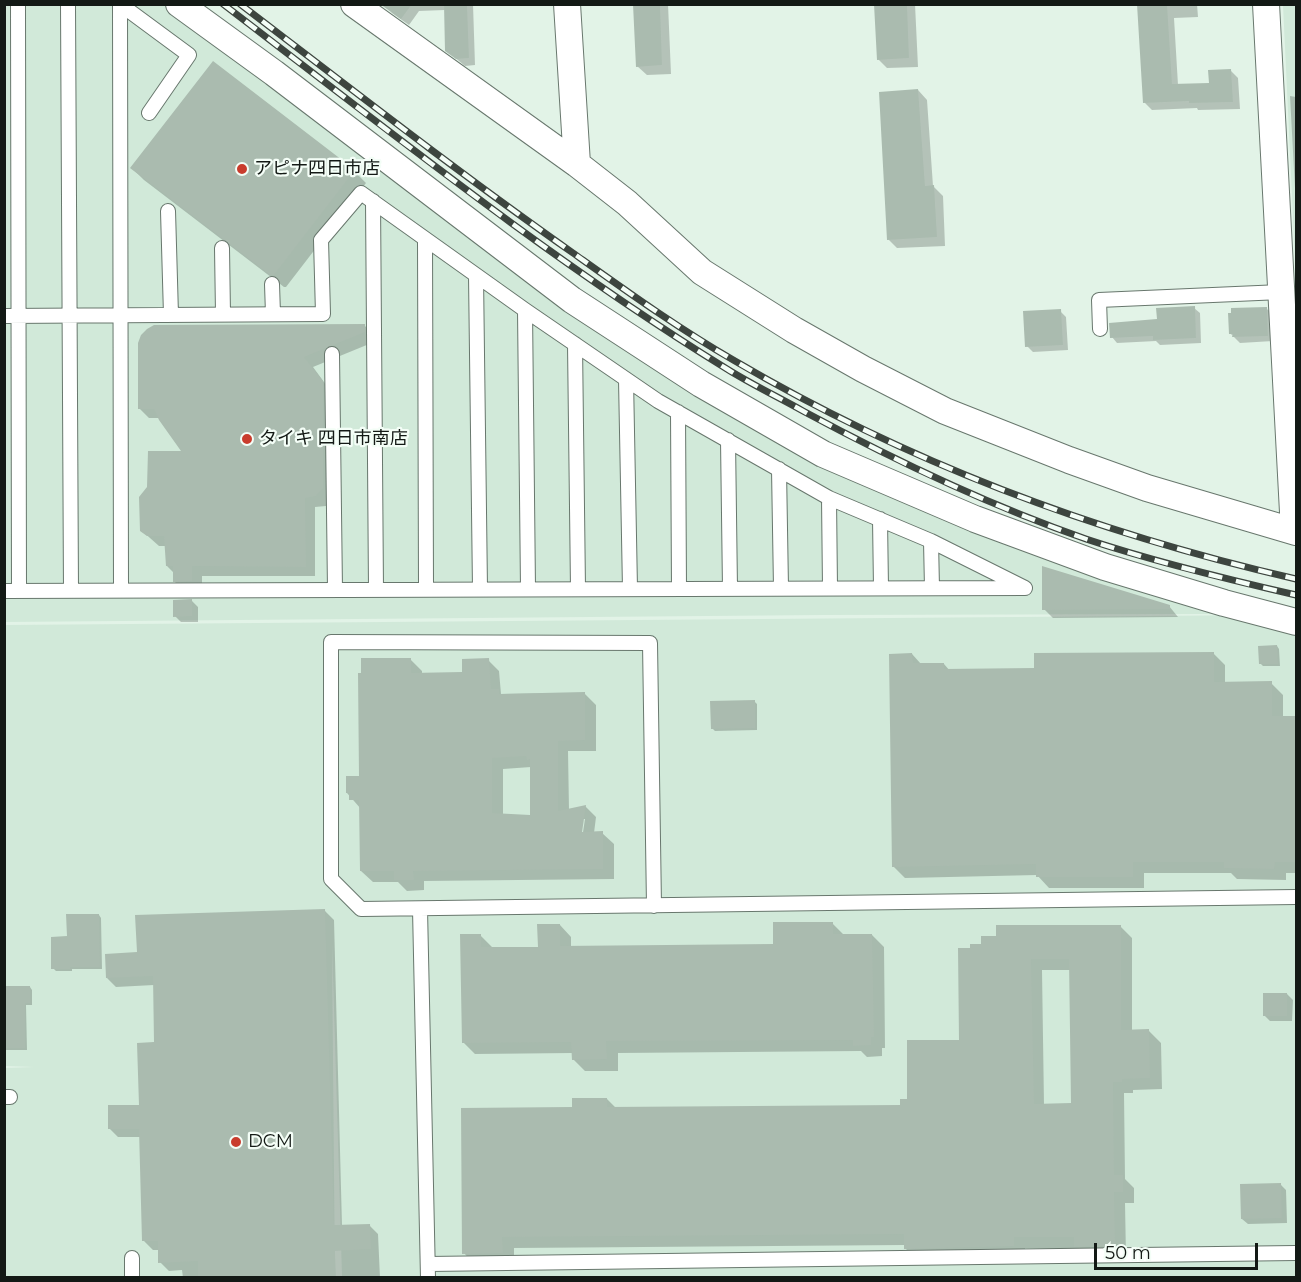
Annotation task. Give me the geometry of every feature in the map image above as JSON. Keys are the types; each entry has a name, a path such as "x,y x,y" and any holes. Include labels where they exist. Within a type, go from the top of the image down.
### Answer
{"street":[{"path":"179,4 274,73 572,300 701,384 823,454 975,519 1105,567 1296,622"},
{"path":"354,4 577,164 627,203 702,272 824,347 945,411 1058,456 1147,488 1295,532 1293,453 1281,292 1266,4"},
{"path":"567,4 577,164"}],"lane":[{"path":"11,316 324,314 321,240 361,193 525,310 678,412 829,498 931,541 1025,588 12,591 11,316 18,4"},
{"path":"68,4 71,591"},
{"path":"120,4 189,55 150,113"},
{"path":"120,4 121,591"},
{"path":"373,201 376,590"},
{"path":"168,211 171,315"},
{"path":"425,239 426,589"},
{"path":"222,248 223,314"},
{"path":"476,275 480,589"},
{"path":"272,284 273,314"},
{"path":"1100,329 1098,300 1281,292"},
{"path":"525,310 528,589"},
{"path":"575,344 578,589"},
{"path":"332,354 335,590"},
{"path":"626,379 630,589"},
{"path":"678,412 679,589"},
{"path":"728,440 730,589"},
{"path":"779,469 781,588"},
{"path":"829,498 830,588"},
{"path":"880,519 881,588"},
{"path":"931,541 932,588"},
{"path":"654,906 650,643 331,642 331,879 361,909 654,906 1296,897"},
{"path":"420,909 428,1271 1296,1253"},
{"path":"132,1258 132,1278"}],"shaded area":[{"path":"4,5 163,5 704,397 1203,604 1214,614 5,622"},
{"path":"1283,5 1296,5 1296,280 1287,90"},
{"path":"1269,615 1296,622 1296,1277 342,1277 332,944 335,1277 5,1277 4,1068 34,1067 5,1066 5,625"}],"building":[{"path":"380,4 412,4 401,19"},
{"path":"444,4 467,4 469,58 456,59 445,51"},
{"path":"633,4 660,4 662,65 636,67"},
{"path":"874,4 907,4 909,58 877,60"},
{"path":"1137,4 1167,4 1172,84 1209,83 1208,70 1231,69 1233,102 1143,103"},
{"name":"アピナ四日市店","path":"213,61 355,170 274,275 270,275 130,168"},
{"path":"918,89 925,186 934,185 937,237 887,240 879,92"},
{"path":"1195,306 1196,338 1153,340 1153,336 1110,338 1109,323 1157,319 1156,308"},
{"path":"1267,307 1268,336 1232,337 1233,334 1229,334 1228,313 1231,313 1231,308"},
{"path":"1061,309 1063,345 1025,347 1023,311"},
{"name":"タイキ 四日市南店","path":"365,324 365,332 304,357 323,381 323,488 316,496 305,498 306,567 192,566 192,581 173,582 173,566 166,566 164,536 147,536 140,531 139,497 147,487 148,451 181,451 154,409 138,409 138,343 141,335 154,325"},
{"path":"1042,566 1170,605 1170,609 1042,610"},
{"path":"192,599 192,616 173,617 173,600"},
{"path":"1277,645 1278,664 1259,664 1258,646"},
{"path":"1214,652 1214,682 1272,681 1272,716 1296,716 1296,862 1275,862 1274,869 1224,868 1224,862 1133,862 1133,877 1036,877 1036,864 892,867 889,654 912,653 913,663 944,663 944,669 1034,668 1034,653"},
{"path":"361,658 411,658 411,673 462,672 462,659 489,658 491,689 499,689 499,694 585,692 585,740 558,741 558,811 586,805 582,832 603,831 603,869 413,871 414,880 394,880 394,871 360,871 359,800 349,800 349,793 346,793 346,776 359,776 358,673 361,673","holes":["526,756 527,760 530,759 530,815 492,813 492,758"]},
{"path":"755,700 755,728 711,729 710,701"},
{"name":"DCM","path":"325,909 334,1225 370,1224 371,1249 335,1251 336,1278 198,1278 198,1261 158,1263 158,1241 142,1241 139,1129 108,1129 108,1105 139,1105 137,1043 154,1042 153,976 106,978 105,954 137,952 135,915"},
{"path":"66,914 99,914 100,967 51,969 51,937 67,936"},
{"path":"773,922 833,922 833,934 872,934 874,1037 871,1037 871,1045 853,1046 853,1040 606,1041 607,1059 572,1060 571,1042 462,1043 460,934 481,934 481,947 538,947 537,924 560,924 560,946 773,944"},
{"path":"996,925 1121,925 1121,1030 1149,1029 1150,1078 1122,1079 1122,1082 1113,1082 1114,1175 1123,1175 1123,1192 1114,1192 1115,1246 1074,1247 1074,1237 1014,1237 1014,1246 904,1249 904,1234 502,1237 503,1253 462,1254 461,1108 572,1107 572,1098 607,1098 607,1107 900,1105 900,1099 907,1099 907,1040 959,1040 958,948 970,948 970,944 981,944 981,936 996,936","holes":["1031,959 1069,959 1071,1103 1034,1104"]},
{"path":"4,986 30,986 30,1003 25,1003 25,1048 4,1048"},
{"path":"1263,993 1287,993 1287,1016 1263,1016"},
{"path":"1281,1183 1282,1218 1241,1219 1240,1184"}],"railway":[{"path":"223,4 533,239 661,327 755,385 907,464 1049,526 1164,563 1296,595"},
{"path":"240,4 530,223 612,281 714,349 802,398 869,432 1008,492 1150,540 1296,579"}],"place":[{"name":"アピナ四日市店","path":"242,169"},
{"name":"タイキ 四日市南店","path":"247,439"},
{"name":"DCM","path":"236,1142"}]}
